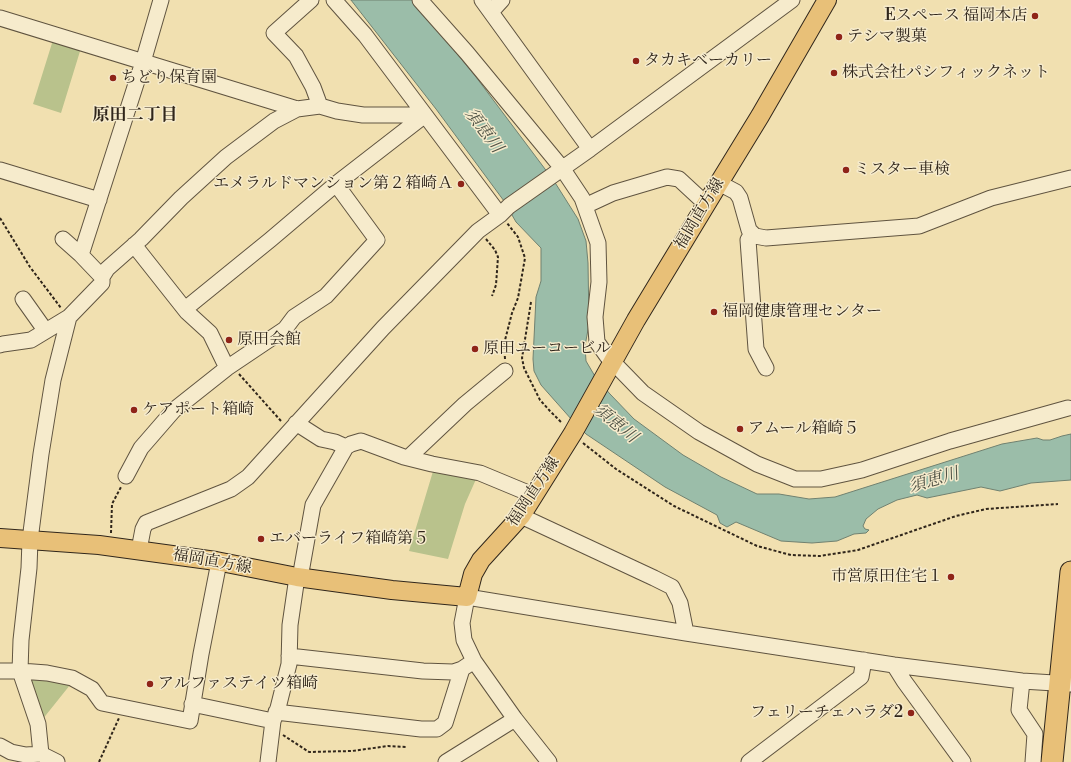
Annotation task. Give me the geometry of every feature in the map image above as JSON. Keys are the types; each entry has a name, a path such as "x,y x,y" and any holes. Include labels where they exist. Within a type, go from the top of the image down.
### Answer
{"highway":[{"path":"1052,762 1066,683 1071,572"}],"main road":[{"name":"福岡直方線","path":"0,538 110,546 219,562 298,578 392,590 467,597 473,574 481,560 521,516 533,494 573,433 636,320 760,116 827,0"}],"street":[{"path":"81,255 143,62 161,0"},
{"path":"311,0 274,33 296,56 313,87 320,106"},
{"path":"334,0 365,35 425,115 504,210"},
{"path":"420,0 467,52 558,171 582,198 598,243 599,282 595,317 597,342 607,356 610,366 643,393 699,432 757,464 795,479 821,480 862,470 950,441 1068,408"},
{"path":"502,0 486,6 590,149"},
{"path":"139,550 143,529 146,523 231,489 248,477 383,328 478,231 504,210 590,149 792,0"},
{"path":"0,18 297,109"},
{"path":"0,345 31,340 45,330 69,317 102,283 102,277 107,269 134,245 181,198 226,157 274,121 297,109 320,106 337,111 363,115 425,115"},
{"path":"185,309 336,184 425,115"},
{"path":"0,170 99,200"},
{"path":"585,206 613,193 667,177 680,179 706,204"},
{"path":"719,183 736,192 740,198 749,230 755,236 766,238 919,226 991,198 1071,178"},
{"path":"126,476 141,448 174,410 227,368 280,333 294,317 326,296 377,240 336,184"},
{"path":"752,233 748,240 756,349 766,368"},
{"path":"63,239 102,277"},
{"path":"134,245 185,309 210,333 227,368"},
{"path":"23,299 45,330"},
{"path":"41,754 38,724 20,671 21,640 29,568 30,540 41,454 53,380 69,317"},
{"path":"408,458 465,404 505,371"},
{"path":"293,427 321,439 335,442 346,447"},
{"path":"268,762 273,719 278,708 289,664 290,625 313,505 346,447 361,441 408,458 480,473 533,494"},
{"path":"521,516 672,587 680,603 686,633"},
{"path":"0,672 20,671 47,673 72,678 92,689 102,703 190,721 201,654 219,562"},
{"path":"549,762 515,719 474,661 464,640 462,623 467,597 894,665 1022,681 1066,683"},
{"path":"289,656 423,671 453,672 462,669 474,661"},
{"path":"749,762 861,677 864,660"},
{"path":"894,665 963,762"},
{"path":"192,704 273,719 438,729 445,723 462,669"},
{"path":"1022,681 1020,710 1035,734 1033,762"},
{"path":"446,762 515,719"},
{"path":"3,753 26,755 41,754 57,762"}],"path":[{"path":"504,210 518,237 525,258 518,298 512,313 504,344 507,369 505,371"},
{"path":"0,218 30,267 69,317"},
{"path":"478,231 495,250 498,257 496,285 492,296"},
{"path":"531,302 522,358 524,368 540,400 550,411 596,454 616,470 674,506 757,546 791,555 820,556 858,550 956,516 986,509 1058,504"},
{"path":"227,368 236,370 293,427"},
{"path":"110,546 112,504 126,476"},
{"path":"99,762 124,708"},
{"path":"273,719 282,734 309,752 352,751 388,746 407,747"}],"green space":[{"path":"53,40 81,48 61,113 33,104"},
{"path":"434,468 477,477 465,504 448,559 409,551"},
{"path":"30,678 48,678 70,685 42,720 30,686"}],"water":[{"name":"須恵川","path":"351,0 413,0 476,77 554,181 578,219 586,241 588,263 589,324 585,346 586,361 596,378 634,419 683,455 721,477 757,494 779,494 809,499 835,497 1002,444 1037,438 1050,440 1071,434 1071,480 1031,483 1000,491 981,487 927,498 917,495 897,500 878,509 866,519 863,526 865,529 869,530 866,533 854,534 837,541 812,543 781,541 736,522 727,527 720,523 717,515 665,487 586,434 541,385 534,371 533,359 536,297 541,281 541,248 516,222 504,201 436,109"}],"place":[{"name":"Eスペース 福岡本店","path":"1035,16"},
{"name":"テシマ製菓","path":"839,37"},
{"name":"タカキベーカリー","path":"636,61"},
{"name":"株式会社パシフィックネット","path":"834,73"},
{"name":"ちどり保育園","path":"113,78"},
{"name":"ミスター車検","path":"846,170"},
{"name":"エメラルドマンション第２箱崎Ａ","path":"461,184"},
{"name":"福岡健康管理センター","path":"714,312"},
{"name":"原田会館","path":"229,340"},
{"name":"原田ユーコービル","path":"475,349"},
{"name":"ケアポート箱崎","path":"134,410"},
{"name":"アムール箱崎５","path":"740,429"},
{"name":"エバーライフ箱崎第５","path":"261,539"},
{"name":"市営原田住宅１","path":"951,577"},
{"name":"アルファステイツ箱崎","path":"150,684"},
{"name":"フェリーチェハラダ2","path":"911,713"}],"district":[{"name":"原田二丁目","path":"135,116"}]}
